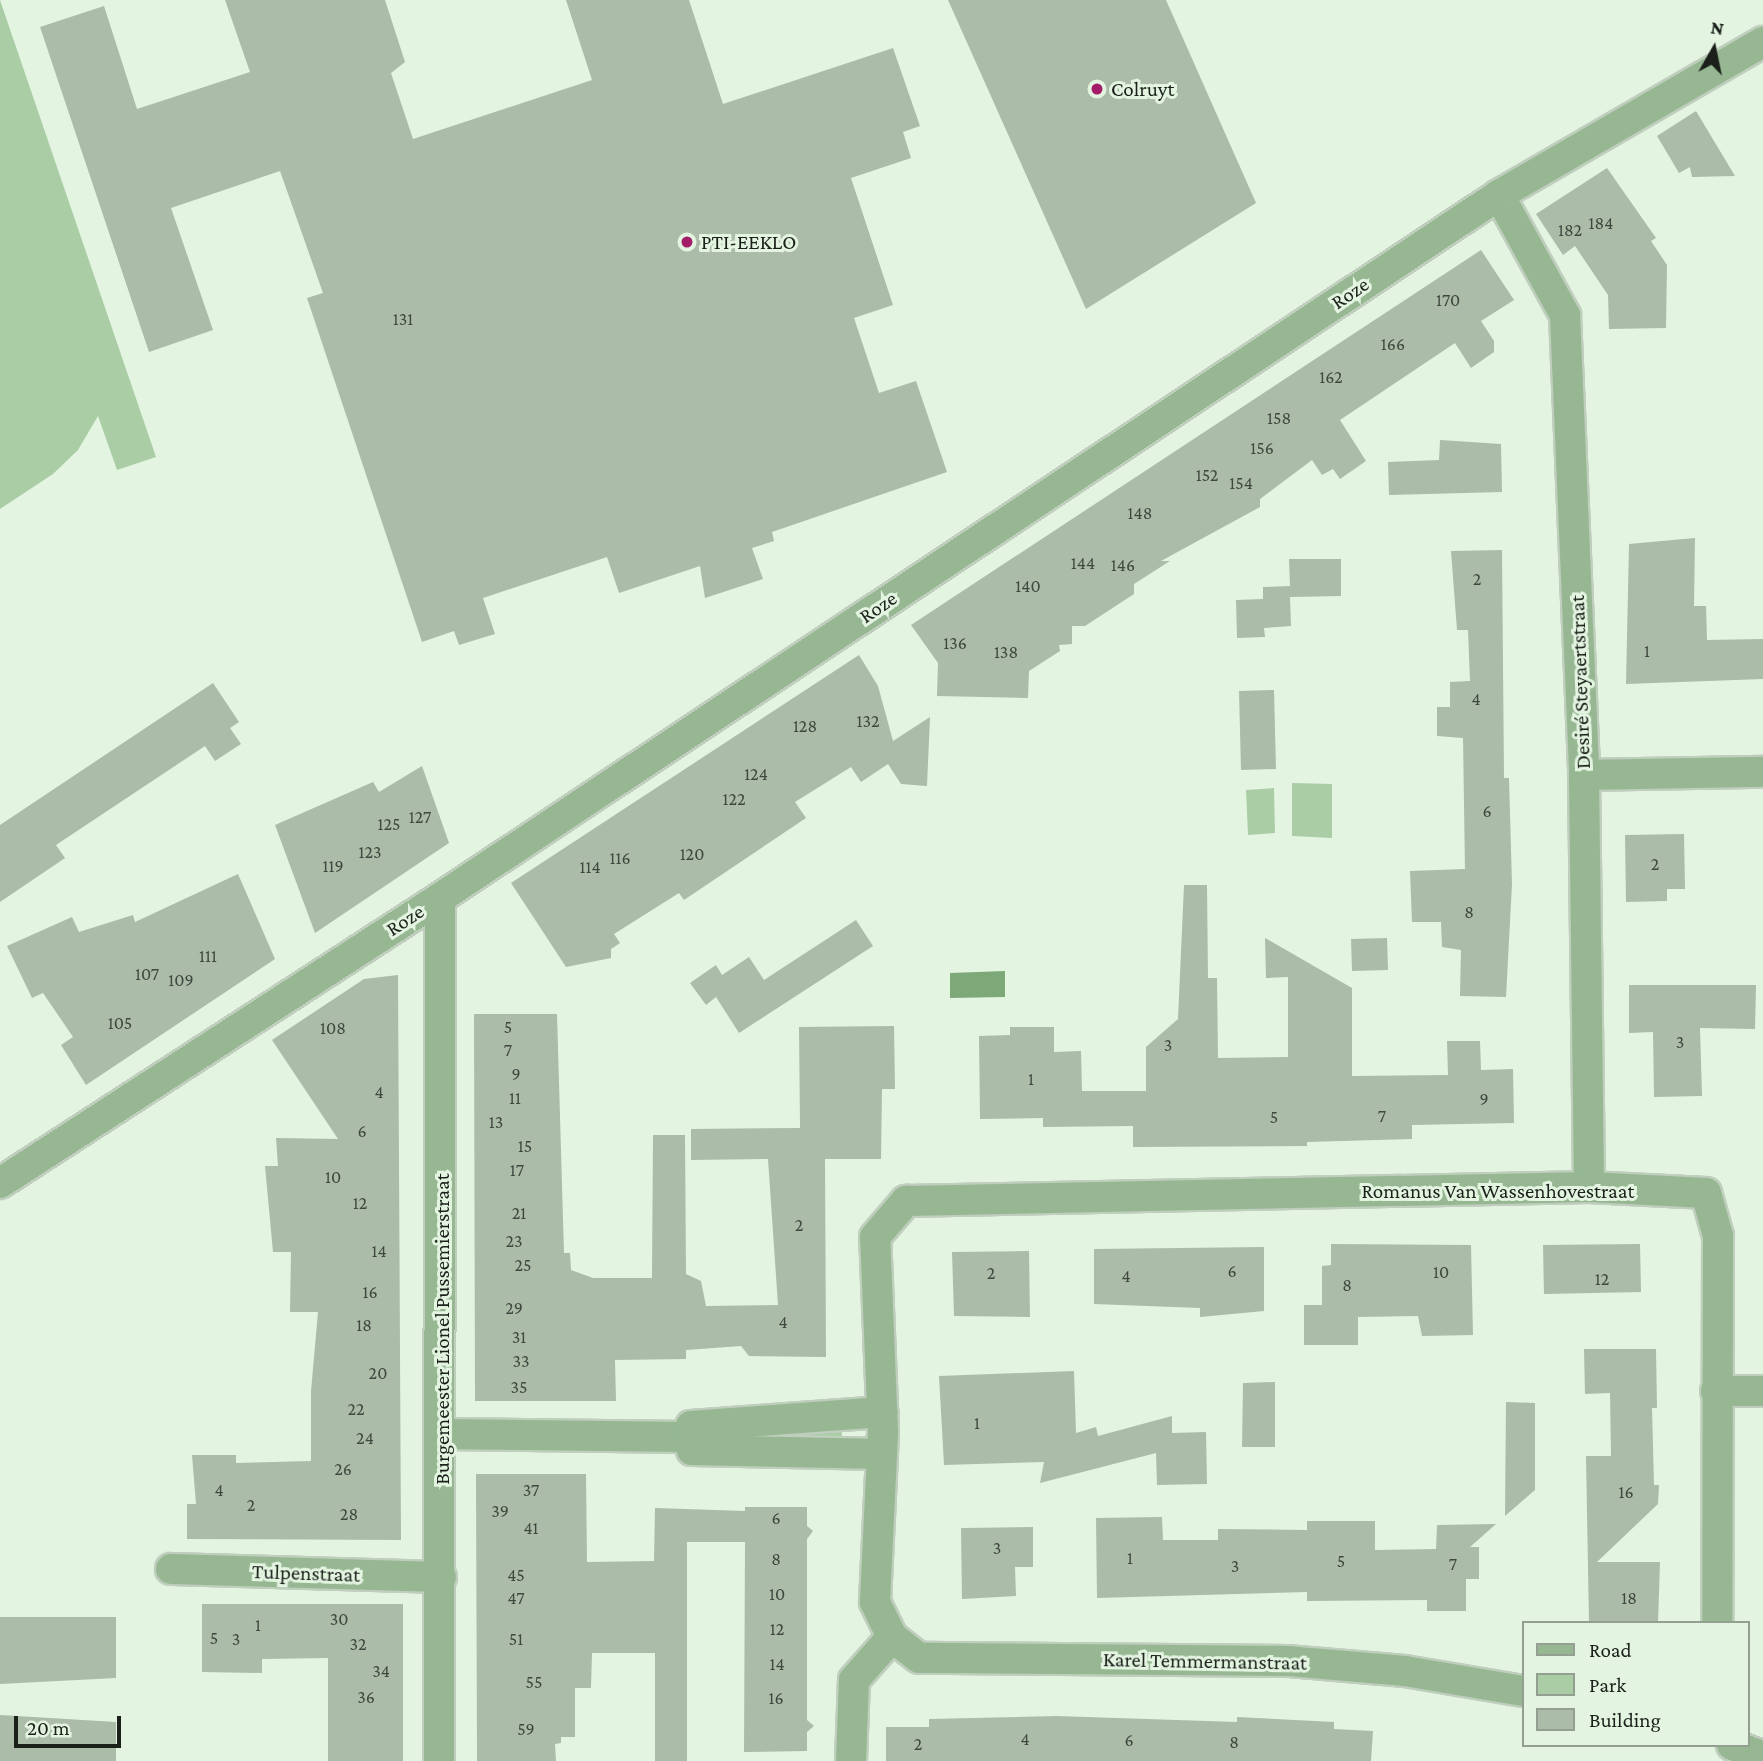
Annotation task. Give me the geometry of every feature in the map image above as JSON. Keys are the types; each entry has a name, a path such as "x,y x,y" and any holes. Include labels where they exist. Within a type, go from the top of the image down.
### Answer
{"street":[{"name":"Roze","path":"0,1183 440,898 1499,195 1763,42"},
{"name":"Desiré Steyaertstraat","path":"1499,195 1565,315 1584,775 1589,1187"},
{"path":"1584,775 1763,772"},
{"name":"Burgemeester Lionel Pussemierstraat","path":"439,1761 443,1434 440,898"},
{"name":"Romanus Van Wassenhovestraat","path":"882,1412 875,1237 906,1201 1589,1187 1706,1193 1718,1236 1717,1621"},
{"path":"1716,1391 1763,1391"},
{"path":"851,1761 854,1680 892,1637 875,1602 881,1454 882,1412 691,1426 688,1437 692,1450 881,1454"},
{"path":"443,1434 688,1437"},
{"name":"Tulpenstraat","path":"171,1569 441,1577"},
{"name":"Karel Temmermanstraat","path":"892,1637 919,1658 1289,1661 1405,1671 1522,1691"},
{"path":"1738,1747 1763,1756"}],"green space":[{"path":"0,0 156,457 117,470 98,416 78,450 53,474 0,509"},
{"path":"1292,783 1332,784 1332,838 1292,836"},
{"path":"1274,788 1275,833 1248,835 1246,790"},
{"path":"841,1428 843,1443 698,1445 698,1432"}],"shaded area":[{"path":"1005,971 1005,997 950,998 950,973"}],"building":[{"path":"225,0 385,0 405,62 391,73 413,139 592,80 566,0 689,0 723,104 893,48 920,126 903,132 911,158 851,178 893,305 854,318 879,393 916,381 947,472 772,532 774,541 752,548 763,579 705,598 700,566 619,593 607,557 483,598 495,634 459,645 454,631 422,642 307,298 323,293 280,171 171,208 213,330 149,352 40,27 104,6 137,109 250,72"},
{"name":"Colruyt","path":"948,0 1166,0 1256,203 1086,309"},
{"path":"1696,111 1735,176 1692,177 1690,167 1679,173 1657,136"},
{"path":"1607,168 1656,238 1651,241 1667,265 1666,328 1609,329 1608,295 1575,246 1563,255 1536,214"},
{"path":"1481,250 1514,300 1481,321 1494,341 1494,352 1471,368 1455,343 1340,420 1366,461 1340,479 1333,469 1322,475 1312,460 1260,499 1260,507 1161,561 1170,561 1134,584 1134,594 1085,626 1072,626 1072,644 1059,645 1060,651 1029,671 1028,698 937,696 938,663 911,625"},
{"path":"1440,440 1501,444 1502,492 1389,495 1388,462 1439,460"},
{"path":"1695,538 1694,606 1706,606 1707,640 1763,639 1763,679 1626,684 1629,544"},
{"path":"1502,550 1504,778 1509,778 1512,884 1506,997 1460,996 1461,950 1442,947 1441,922 1412,922 1410,871 1465,869 1463,738 1437,736 1437,707 1450,707 1450,682 1470,681 1468,630 1457,630 1451,551"},
{"path":"1289,559 1341,559 1341,596 1290,597 1291,626 1264,628 1265,637 1237,638 1236,600 1263,599 1263,587 1290,586"},
{"path":"859,655 878,686 893,741 930,717 927,786 901,784 888,764 861,782 851,767 795,802 806,818 684,900 679,893 614,934 620,943 611,949 611,958 566,967 511,883"},
{"path":"213,683 239,722 230,728 241,744 215,761 205,746 56,845 65,858 0,902 0,825"},
{"path":"1274,690 1276,769 1241,770 1239,691"},
{"path":"422,766 449,843 315,933 275,825 373,782 379,792"},
{"path":"1684,834 1685,889 1667,889 1667,901 1626,902 1625,835"},
{"path":"238,874 275,959 86,1085 61,1045 73,1037 43,993 32,998 7,946 72,917 79,932 133,915 135,922"},
{"path":"1184,885 1207,885 1208,978 1217,978 1218,1058 1288,1057 1288,977 1266,978 1265,938 1352,988 1352,1076 1448,1075 1447,1041 1480,1041 1481,1070 1513,1069 1514,1123 1412,1125 1412,1139 1307,1142 1307,1146 1133,1147 1133,1126 1043,1127 1043,1118 980,1119 979,1036 1010,1035 1010,1027 1054,1027 1054,1052 1081,1051 1082,1091 1146,1091 1146,1047 1178,1019"},
{"path":"856,920 873,946 739,1033 716,997 706,1005 690,983 716,965 722,975 749,957 764,980"},
{"path":"1387,938 1388,970 1352,971 1351,939"},
{"path":"398,975 401,1540 187,1539 187,1504 196,1504 192,1455 236,1455 236,1463 311,1461 311,1391 318,1312 290,1312 291,1252 273,1252 265,1166 278,1166 276,1138 338,1139 272,1040 364,979"},
{"path":"1629,985 1756,985 1755,1029 1700,1028 1702,1096 1654,1097 1653,1032 1629,1033"},
{"path":"474,1014 557,1014 564,1253 570,1253 571,1270 593,1278 652,1278 653,1135 685,1135 686,1274 701,1281 706,1306 778,1305 768,1159 691,1160 691,1129 800,1128 799,1027 894,1026 895,1089 882,1089 881,1159 825,1159 826,1357 749,1356 741,1346 686,1350 686,1359 615,1360 616,1401 475,1401"},
{"path":"1331,1244 1471,1245 1473,1335 1422,1336 1418,1316 1358,1317 1358,1345 1304,1345 1304,1305 1322,1305 1322,1266 1331,1265"},
{"path":"1640,1244 1641,1292 1544,1294 1543,1245"},
{"path":"1264,1247 1264,1311 1200,1317 1200,1308 1094,1304 1094,1249"},
{"path":"1029,1251 1030,1317 954,1316 952,1252"},
{"path":"1584,1349 1656,1349 1657,1408 1652,1408 1654,1485 1659,1485 1658,1504 1597,1562 1660,1562 1658,1621 1589,1621 1586,1456 1611,1456 1610,1393 1585,1394"},
{"path":"1074,1371 1076,1433 1096,1427 1098,1436 1172,1416 1172,1433 1206,1432 1207,1484 1157,1485 1156,1453 1040,1483 1044,1462 944,1465 939,1376"},
{"path":"1275,1382 1275,1447 1242,1447 1243,1383"},
{"path":"1506,1402 1535,1403 1535,1490 1505,1516"},
{"path":"476,1474 586,1474 587,1562 654,1561 655,1508 745,1511 745,1507 807,1507 807,1526 813,1531 807,1539 807,1720 814,1726 807,1732 807,1751 744,1752 745,1542 687,1542 687,1761 655,1761 655,1653 592,1653 591,1688 575,1688 575,1737 561,1737 561,1743 555,1744 556,1761 477,1761"},
{"path":"1162,1517 1163,1540 1218,1540 1218,1529 1307,1530 1307,1521 1375,1521 1375,1550 1436,1549 1437,1525 1496,1524 1470,1547 1479,1547 1479,1579 1466,1579 1466,1611 1427,1611 1427,1600 1307,1601 1307,1592 1097,1598 1096,1518"},
{"path":"1033,1527 1033,1567 1015,1567 1016,1596 962,1599 961,1528"},
{"path":"202,1604 403,1604 403,1761 328,1761 328,1658 262,1659 262,1673 202,1672"},
{"path":"0,1617 116,1617 116,1678 0,1684"},
{"path":"0,1715 116,1722 116,1761 0,1761"},
{"path":"1056,1716 1237,1722 1237,1717 1334,1722 1334,1729 1373,1731 1371,1761 886,1761 886,1727 929,1727 929,1719"}],"place":[{"name":"Colruyt","path":"1097,89"},
{"name":"PTI-EEKLO","path":"687,242"}]}
